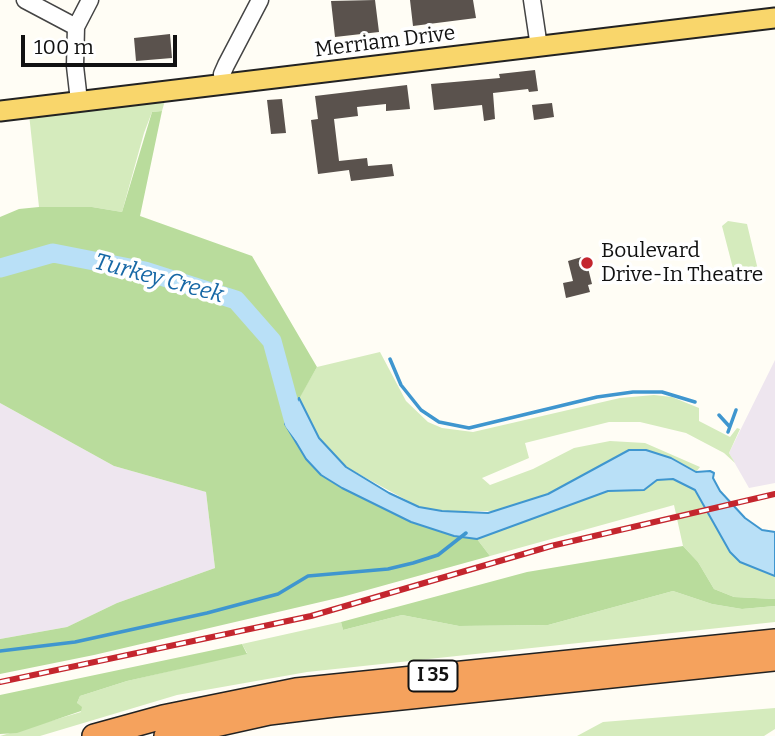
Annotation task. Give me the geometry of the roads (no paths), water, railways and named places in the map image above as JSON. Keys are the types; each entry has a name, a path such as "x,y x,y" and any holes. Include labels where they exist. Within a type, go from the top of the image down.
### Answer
{"highway":[{"name":"I 35","path":"94,736 174,715 296,690 775,641"},
{"name":"I 35","path":"166,736 269,713 775,659"}],"main road":[{"name":"Merriam Drive","path":"0,111 775,18"}],"street":[{"path":"25,0 76,27"},
{"path":"79,102 75,66 76,27 90,0"},
{"path":"224,83 222,74 226,65 261,0"},
{"path":"532,0 539,47"}],"water":[{"path":"299,398 319,438 346,467 389,493 419,507 488,513 548,494 629,450 646,450 671,458 696,472 710,471 714,473 713,478 720,491 745,518 762,530 775,532 775,576 740,562 730,552 695,490 673,479 657,480 644,490 608,491 477,539 454,536 411,522 342,488 321,475 306,459 285,424"}],"waterway":[{"name":"Turkey Creek","path":"0,268 53,253 145,271 236,300 272,341 294,422 303,434"},
{"path":"390,359 401,385 421,410 439,422 469,428 597,397 633,392 662,392 695,402"},
{"path":"728,432 736,410"},
{"path":"719,415 729,426"},
{"path":"0,651 75,642 207,613 278,594 308,576 388,569 413,563 438,555 466,533"}],"railway":[{"path":"0,682 311,616 551,546 775,494"}],"place":[{"name":"Boulevard Drive-In Theatre","path":"587,263"}]}
